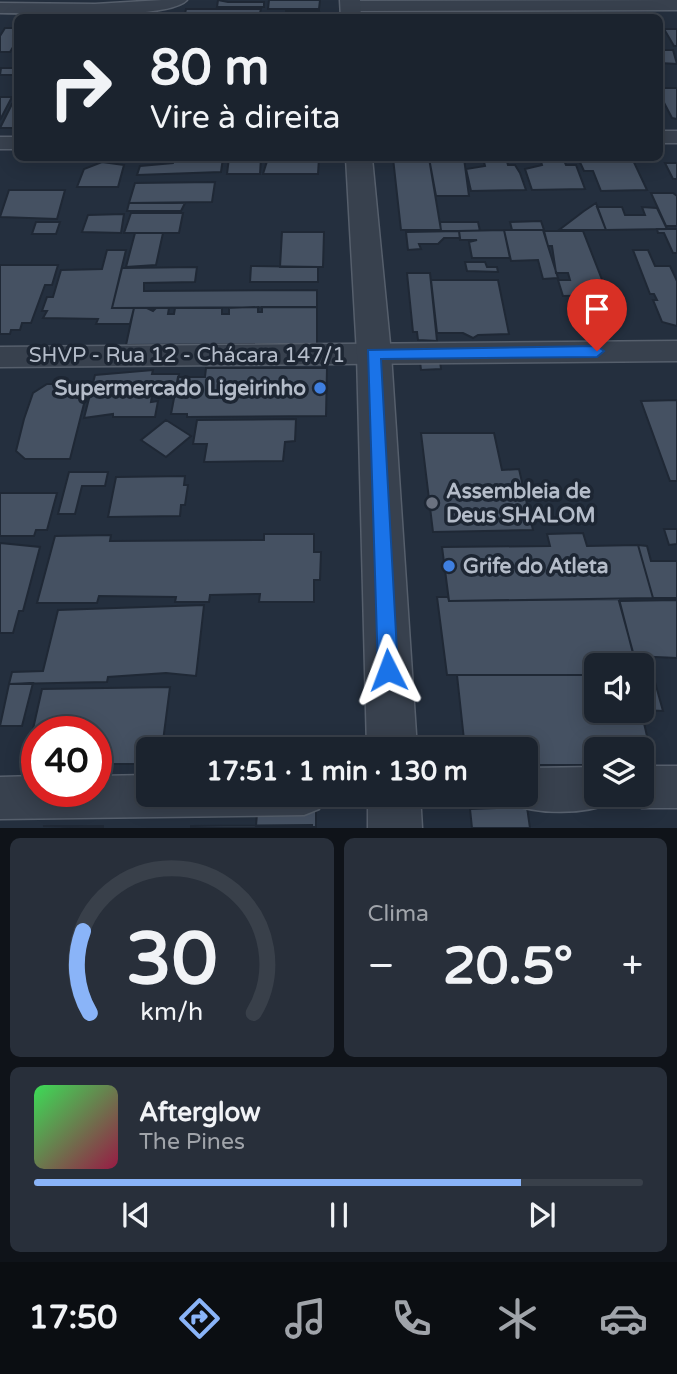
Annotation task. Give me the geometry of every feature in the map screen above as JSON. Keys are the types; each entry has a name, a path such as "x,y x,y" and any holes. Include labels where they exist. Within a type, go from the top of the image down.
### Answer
{"street":[{"path":"0,8 144,8 168,6 179,0"},
{"path":"351,8 677,5"},
{"path":"359,161 374,354 390,737"},
{"name":"SHVP - Rua 12 - Chácara 147/1","path":"0,357 677,351"},
{"path":"654,787 677,787"},
{"path":"538,789 584,788"},
{"path":"0,798 136,796"},
{"path":"394,807 395,828"}],"building":[{"path":"218,0 264,2 264,7 217,7"},
{"path":"269,0 320,0 319,9 268,9"},
{"path":"186,9 261,9 260,13 286,13 286,14 185,14"},
{"path":"286,11 319,11 320,14 286,14"},
{"path":"5,28 14,28 14,46 10,52 0,52 0,36"},
{"path":"664,29 677,29 677,46 674,46"},
{"path":"663,50 673,50 677,64 663,63"},
{"path":"1,68 14,68 14,75 0,75"},
{"path":"1,68 14,68 14,75 0,75"},
{"path":"663,88 677,88 677,119 672,118 663,101"},
{"path":"0,97 12,97 0,120"},
{"path":"12,104 14,104 14,128 0,128"},
{"path":"12,104 14,104 14,128 0,128"},
{"path":"223,161 221,172 137,175 140,166"},
{"path":"229,161 261,161 260,174 227,174"},
{"path":"229,161 261,161 260,174 227,174"},
{"path":"267,161 319,161 318,174 263,174"},
{"path":"393,161 430,161 441,230 401,230"},
{"path":"430,161 464,161 469,196 436,196"},
{"path":"484,161 507,161 508,165 515,165 526,190 471,191 466,169 485,166"},
{"path":"484,161 507,161 508,165 515,165 526,190 471,191 466,169 485,166"},
{"path":"541,161 564,161 566,165 576,165 585,189 532,190 525,169 542,165"},
{"path":"579,161 633,161 647,190 601,191 593,171 584,171"},
{"path":"102,162 124,165 118,187 77,187 84,169"},
{"path":"665,163 677,163 677,179 673,179"},
{"path":"665,163 677,163 677,179 673,179"},
{"path":"215,182 212,202 129,203 135,183"},
{"path":"9,190 65,190 57,219 0,217"},
{"path":"9,190 65,190 57,219 0,217"},
{"path":"651,193 673,193 677,196 677,226 666,226"},
{"path":"129,203 185,203 181,211 127,211"},
{"path":"596,203 606,230 559,230 584,211"},
{"path":"596,203 606,230 559,230 584,211"},
{"path":"597,207 622,207 625,215 645,215 642,207 657,208 667,229 606,230"},
{"path":"131,213 183,213 179,233 124,233"},
{"path":"124,214 121,233 82,232 88,215"},
{"path":"541,221 544,230 512,230 510,222"},
{"path":"541,221 544,230 512,230 510,222"},
{"path":"36,222 60,222 56,234 32,234"},
{"path":"36,222 60,222 56,234 32,234"},
{"path":"440,222 478,222 480,231 441,231"},
{"path":"657,229 677,229 677,253 673,253 664,233 658,233"},
{"path":"657,229 677,229 677,253 673,253 664,233 658,233"},
{"path":"504,230 510,258 472,258 469,242 477,240 460,240 459,231"},
{"path":"504,230 543,230 558,278 543,279 538,260 511,261"},
{"path":"459,231 460,238 444,238 438,244 419,244 421,249 408,250 406,232"},
{"path":"544,231 583,231 608,295 563,296 558,280 570,280 568,273 556,273 552,246 548,246"},
{"path":"544,231 583,231 608,295 563,296 558,280 570,280 568,273 556,273 552,246 548,246"},
{"path":"282,232 324,232 323,267 280,267"},
{"path":"282,232 324,232 323,267 280,267"},
{"path":"135,233 163,233 156,265 126,267"},
{"path":"135,233 163,233 156,265 126,267"},
{"path":"107,250 126,250 112,308 134,308 130,324 96,324 98,319 43,318 47,311 42,311 47,297 53,297 61,270 102,269"},
{"path":"107,250 126,250 112,308 134,308 130,324 96,324 98,319 43,318 47,311 42,311 47,297 53,297 61,270 102,269"},
{"path":"633,250 648,250 655,266 670,266 677,281 677,326 662,322 653,300 657,300 654,294 650,294"},
{"path":"465,262 485,262 487,267 497,267 498,272 467,271"},
{"path":"0,265 58,265 52,285 45,285 31,323 22,323 20,330 11,330 10,334 0,334"},
{"path":"0,265 58,265 52,285 45,285 31,323 22,323 20,330 11,330 10,334 0,334"},
{"path":"251,266 318,267 318,282 250,282"},
{"path":"197,267 195,282 144,283 144,291 317,290 317,307 112,308 122,268"},
{"path":"407,273 430,273 437,341 418,340 417,332 413,332"},
{"path":"431,280 498,280 509,334 478,335 473,338 463,333 437,333"},
{"path":"431,280 498,280 509,334 478,335 473,338 463,333 437,333"},
{"path":"258,307 258,312 262,312 262,307 317,307 317,344 126,345 134,308 153,311 156,308 169,308 168,314 174,314 175,308 222,308 222,314 229,314 229,308"},
{"path":"258,307 258,312 262,312 262,307 317,307 317,344 126,345 134,308 153,311 156,308 169,308 168,314 174,314 175,308 222,308 222,314 229,314 229,308"},
{"path":"420,361 440,361 441,369 421,370"},
{"path":"206,368 327,368 326,416 187,417 187,414 171,414 178,377 205,377"},
{"path":"153,370 152,374 179,374 176,390 153,390 151,402 158,401 155,417 113,417 113,414 84,418 95,375"},
{"path":"153,370 152,374 179,374 176,390 153,390 151,402 158,401 155,417 113,417 113,414 84,418 95,375"},
{"path":"47,384 89,384 70,459 25,459 16,451 33,393"},
{"path":"677,400 677,481 670,481 641,401"},
{"path":"677,400 677,481 670,481 641,401"},
{"path":"296,419 295,441 285,442 283,461 204,462 207,444 193,444 197,420"},
{"path":"166,420 191,436 166,457 141,440"},
{"path":"421,433 494,433 502,470 519,469 533,530 433,532"},
{"path":"69,472 108,472 105,486 82,486 75,514 58,514"},
{"path":"185,476 184,485 188,485 180,516 108,517 116,477"},
{"path":"0,493 57,493 47,530 36,530 34,536 0,536"},
{"path":"0,493 57,493 47,530 36,530 34,536 0,536"},
{"path":"664,529 677,529 677,544 669,545"},
{"path":"583,533 587,546 638,545 653,598 449,601 442,547 550,546 547,534"},
{"path":"264,534 314,534 314,552 321,552 320,580 314,580 314,602 259,602 260,594 210,595 209,602 175,602 176,597 99,596 97,603 37,603 55,536 111,535 110,541 264,540"},
{"path":"264,534 314,534 314,552 321,552 320,580 314,580 314,602 259,602 260,594 210,595 209,602 175,602 176,597 99,596 97,603 37,603 55,536 111,535 110,541 264,540"},
{"path":"0,543 40,547 23,611 19,611 13,633 0,633"},
{"path":"638,545 647,546 651,561 677,561 677,598 653,598"},
{"path":"437,597 448,597 449,601 619,599 633,653 584,653 584,675 447,675"},
{"path":"677,600 677,658 654,657 654,653 633,653 619,601"},
{"path":"204,605 196,676 166,673 108,677 107,682 9,684 12,672 43,671 58,610"},
{"path":"457,675 584,675 584,723 644,723 647,737 584,737 584,765 538,765 538,737 464,737"},
{"path":"654,679 663,711 654,711"},
{"path":"33,683 25,716 21,716 21,726 0,726 9,684"},
{"path":"170,687 164,737 136,737 136,764 112,764 112,716 36,716 42,689"},
{"path":"258,807 316,807 316,827 256,826"},
{"path":"482,807 515,808 482,808"},
{"path":"527,807 530,828 472,828 470,809"},
{"path":"312,825 312,828 191,828 191,826"},
{"path":"43,826 103,826 103,828"}],"place":[{"name":"Supermercado Ligeirinho","path":"320,388"},
{"name":"Assembleia de Deus SHALOM","path":"432,503"},
{"name":"Grife do Atleta","path":"449,566"}],"route":[{"path":"388,670 374,354 597,351"}]}
